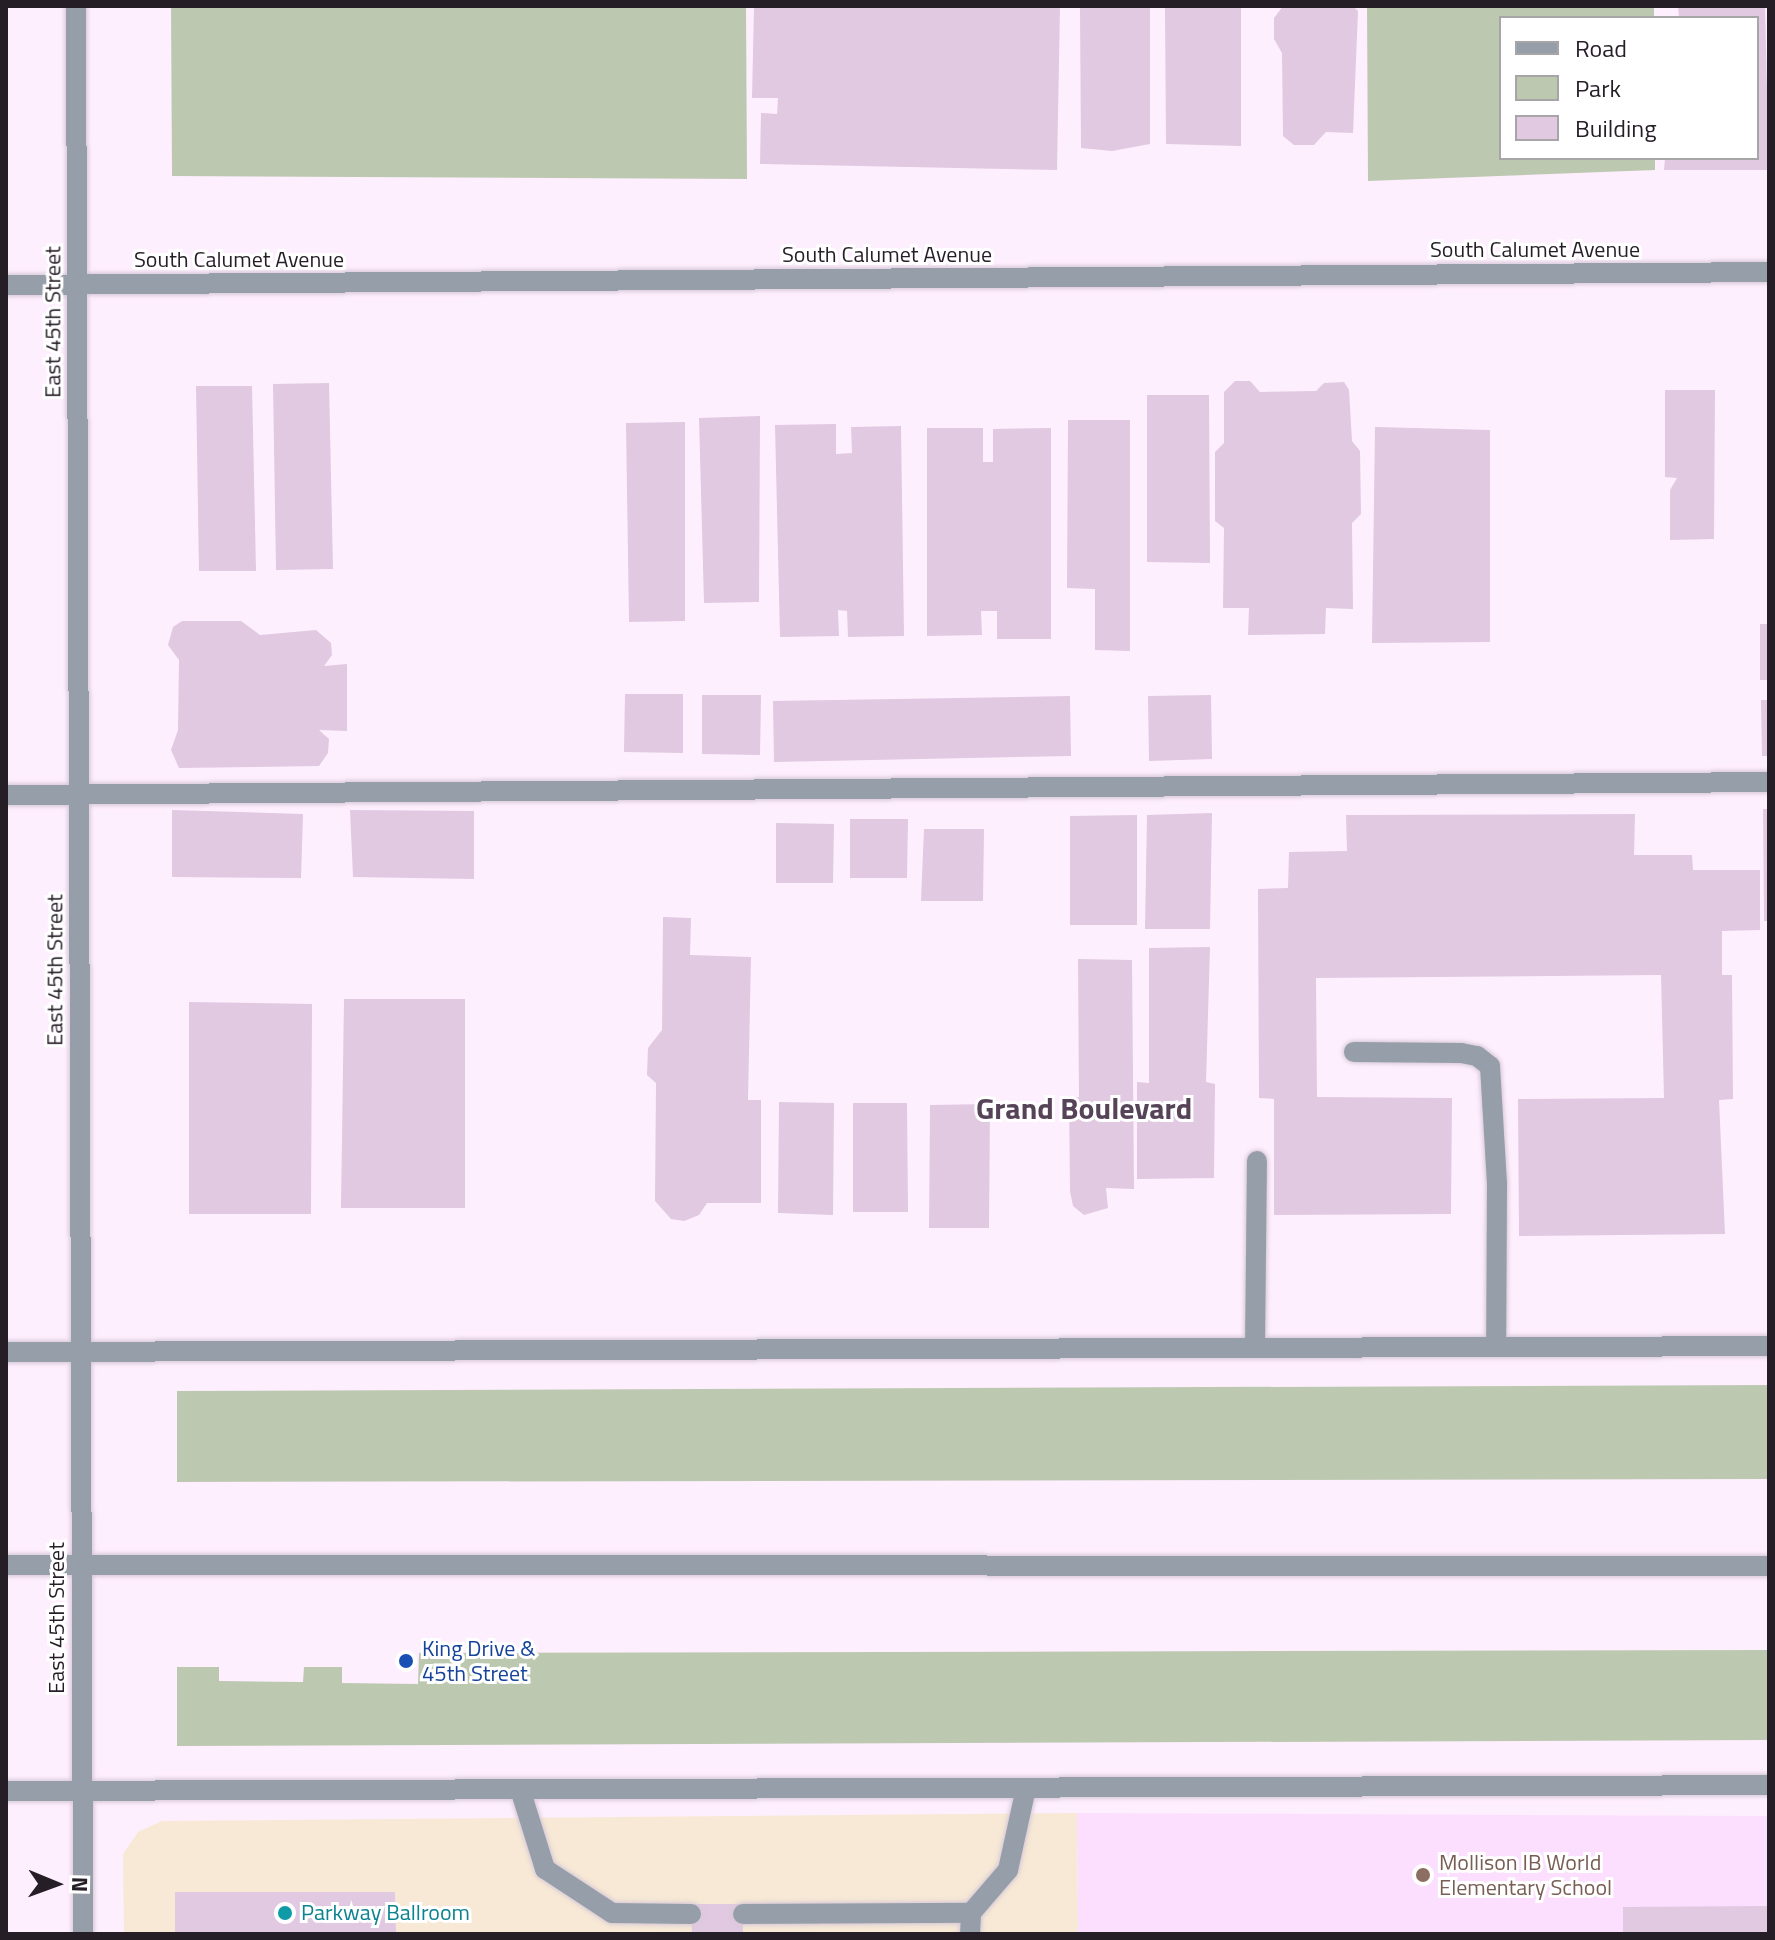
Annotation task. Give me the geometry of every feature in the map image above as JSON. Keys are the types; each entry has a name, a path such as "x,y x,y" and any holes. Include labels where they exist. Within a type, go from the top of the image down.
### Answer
{"street":[{"name":"East 45th Street","path":"76,6 83,1934"},
{"name":"South Calumet Avenue","path":"6,285 1769,272"},
{"path":"6,795 1769,782"},
{"path":"1354,1052 1461,1053 1477,1056 1490,1066 1497,1183 1496,1347"},
{"path":"1255,1348 1257,1161"},
{"path":"6,1352 1769,1346"},
{"path":"6,1565 1769,1566"},
{"path":"6,1791 1769,1785"},
{"path":"970,1934 971,1913 1008,1870 1026,1788"},
{"path":"520,1789 545,1869 612,1913 691,1914"},
{"path":"743,1914 971,1913"}],"shaded area":[{"path":"1077,1813 1078,1934 124,1934 123,1854 138,1832 162,1821"},
{"name":"Mollison IB World Elementary School","path":"1077,1813 1769,1816 1769,1934 1078,1934"}],"green space":[{"path":"171,6 746,6 747,179 172,176"},
{"path":"1367,6 1654,6 1654,16 1499,16 1499,160 1655,160 1655,170 1368,181"},
{"path":"1769,1385 1769,1479 177,1482 177,1391"},
{"path":"1769,1650 1769,1740 177,1746 177,1667 219,1667 219,1681 303,1682 304,1667 342,1667 342,1683 418,1684 419,1653"}],"building":[{"path":"754,6 1060,6 1057,170 760,164 761,113 777,114 778,98 752,98"},
{"path":"1080,6 1150,6 1150,144 1112,151 1081,148"},
{"path":"1165,6 1241,6 1241,146 1166,144"},
{"path":"1283,6 1353,6 1358,11 1353,133 1326,132 1314,145 1294,145 1283,136 1282,53 1274,39 1274,18"},
{"path":"1678,6 1765,6 1769,170 1664,170 1665,160 1759,160 1759,16 1679,16"},
{"path":"1235,381 1250,381 1260,392 1316,391 1324,383 1344,382 1349,390 1352,441 1360,451 1361,514 1352,523 1353,609 1326,608 1325,634 1248,635 1249,608 1223,608 1224,528 1215,521 1215,452 1224,443 1224,392"},
{"path":"329,383 333,569 276,570 273,384"},
{"path":"196,386 252,386 256,571 199,571"},
{"path":"1665,390 1715,390 1714,539 1670,540 1670,490 1677,478 1665,477"},
{"path":"1147,395 1209,395 1210,563 1147,562"},
{"path":"760,416 759,602 704,603 699,418"},
{"path":"1068,420 1130,420 1130,651 1095,650 1095,589 1067,588"},
{"path":"685,422 685,621 629,622 626,423"},
{"path":"836,424 836,454 852,453 851,427 901,426 904,636 848,637 847,611 838,610 839,636 780,637 775,425"},
{"path":"1375,427 1490,430 1490,642 1372,643"},
{"path":"927,428 983,428 983,462 993,462 993,429 1051,428 1051,639 997,639 997,611 981,611 982,635 927,636"},
{"path":"182,621 241,621 260,635 316,630 331,643 332,655 324,666 347,664 347,731 319,730 329,739 328,753 319,766 179,768 171,750 178,730 179,660 168,645 173,627"},
{"path":"1760,624 1769,624 1769,680 1760,680"},
{"path":"625,694 683,694 683,753 624,752"},
{"path":"702,695 761,695 760,755 702,754"},
{"path":"1211,695 1212,759 1149,761 1148,696"},
{"path":"1070,696 1071,756 774,762 773,701"},
{"path":"1761,700 1769,700 1769,756 1762,756"},
{"path":"1763,809 1769,809 1769,921 1764,921"},
{"path":"172,810 303,814 301,878 172,877"},
{"path":"350,810 474,811 474,879 353,877"},
{"path":"1212,813 1210,929 1145,929 1147,815"},
{"path":"1635,814 1634,855 1692,855 1693,870 1760,870 1760,930 1722,931 1722,975 1732,975 1733,1099 1719,1100 1725,1234 1519,1236 1518,1099 1664,1098 1661,975 1316,978 1317,1097 1452,1098 1451,1214 1274,1215 1274,1099 1259,1098 1258,889 1288,888 1289,852 1347,851 1346,815"},
{"path":"1137,815 1137,925 1070,925 1070,816"},
{"path":"850,819 908,819 907,878 850,878"},
{"path":"776,823 834,824 833,883 776,883"},
{"path":"924,829 984,829 983,901 921,901"},
{"path":"663,917 691,918 690,955 751,957 748,1100 761,1100 761,1203 707,1203 699,1215 684,1221 671,1219 655,1201 656,1083 647,1075 648,1048 662,1030"},
{"path":"1210,947 1206,1082 1215,1084 1214,1178 1137,1179 1137,1082 1149,1083 1149,948"},
{"path":"1078,959 1132,960 1134,1189 1106,1188 1108,1208 1084,1215 1073,1206 1070,1191 1069,1097 1079,1097"},
{"path":"344,999 465,999 465,1208 341,1208"},
{"path":"189,1002 312,1004 311,1214 189,1214"},
{"path":"779,1102 834,1103 833,1215 778,1213"},
{"path":"853,1103 907,1103 908,1212 853,1212"},
{"path":"990,1104 989,1228 929,1228 930,1105"},
{"name":"Parkway Ballroom","path":"175,1892 395,1892 396,1934 175,1934"},
{"path":"691,1904 743,1904 743,1934 692,1934"},
{"path":"1769,1906 1769,1934 1623,1934 1623,1907"}],"place":[{"name":"King Drive & 45th Street","path":"406,1661"},
{"name":"Mollison IB World Elementary School","path":"1423,1875"},
{"name":"Parkway Ballroom","path":"285,1913"}],"district":[{"name":"Grand Boulevard","path":"1084,1108"}]}
